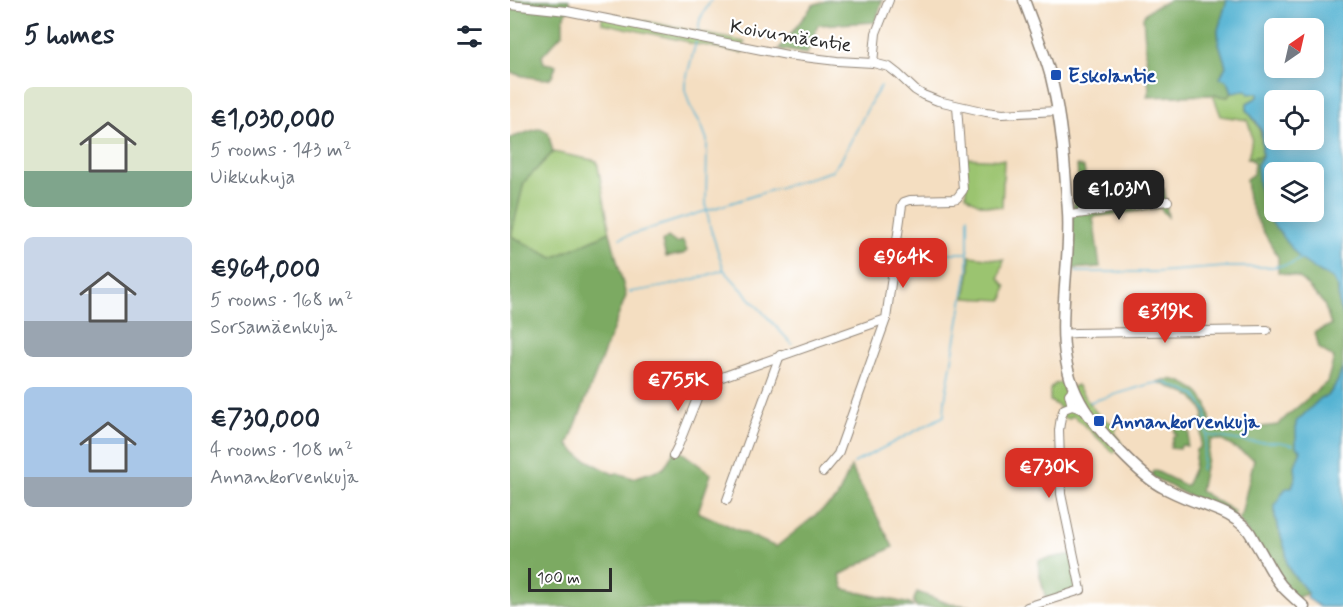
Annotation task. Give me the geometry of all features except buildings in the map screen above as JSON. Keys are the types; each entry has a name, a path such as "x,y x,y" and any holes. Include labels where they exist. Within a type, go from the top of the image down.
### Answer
{"main road":[{"path":"1023,0 1050,76 1064,161 1068,215 1062,310 1063,334 1066,360 1074,388 1084,408 1112,443 1152,480 1161,487 1227,513 1247,529 1281,585 1304,607"}],"street":[{"path":"873,63 876,33 889,0"},
{"name":"Koivumäentie","path":"510,5 567,11 787,55 873,63 889,67 923,95 986,112 1002,114 1057,111"},
{"path":"823,472 838,454 886,319 902,205 904,202 918,199 953,199 957,198 963,190 957,106"},
{"path":"1068,215 1168,201"},
{"path":"673,456 705,383 886,319"},
{"path":"1063,334 1267,330"},
{"path":"727,500 780,355"},
{"path":"1072,406 1069,394 1074,388"},
{"path":"1027,607 1081,590 1061,494 1059,430 1064,409 1072,406 1084,408"}],"green space":[{"path":"510,0 569,0 570,5 563,19 563,33 542,56 544,63 556,65 550,78 537,78 510,72"},
{"path":"828,0 882,0 876,22 818,25 807,54 779,49 813,5"},
{"path":"1169,0 1227,0 1218,30 1219,43 1226,66 1222,73 1232,92 1228,97 1213,95 1147,97 1149,90 1143,17 1151,9"},
{"path":"602,12 745,42 742,53 692,44 602,23"},
{"path":"1247,90 1258,93 1259,98 1247,103 1247,111 1256,122 1262,148 1262,156 1248,158 1252,139 1247,120 1221,116 1213,95 1228,97 1232,92"},
{"path":"540,128 548,132 553,152 524,182 511,236 553,258 610,232 626,296 568,445 581,457 613,474 633,478 664,468 676,448 711,474 698,512 776,547 837,498 851,467 893,547 840,575 844,589 910,604 913,607 510,607 510,138"},
{"path":"553,152 597,161 610,232 553,258 511,236 524,182"},
{"path":"1262,156 1257,165 1264,196 1264,222 1272,222 1321,273 1332,277 1338,288 1339,306 1343,317 1343,366 1338,381 1301,450 1295,466 1296,476 1292,487 1275,517 1286,552 1287,564 1309,593 1298,597 1300,607 1238,519 1241,515 1254,459 1221,440 1211,440 1200,491 1235,512 1234,516 1200,502 1151,476 1154,470 1186,486 1194,468 1196,450 1200,447 1204,412 1193,397 1158,382 1179,381 1193,388 1207,405 1212,430 1226,431 1278,425 1327,382 1334,358 1319,348 1315,332 1331,325 1324,304 1300,278 1278,272 1278,257 1248,199 1246,179 1253,174 1254,162 1248,158"},
{"path":"965,158 1004,160 1002,207 978,203 966,195"},
{"path":"1077,165 1084,168 1090,208 1149,200 1154,191 1164,189 1168,217 1160,208 1093,217 1100,267 1070,269 1072,209 1079,191"},
{"path":"668,237 676,243 683,241 687,251 666,257 662,242"},
{"path":"970,256 1004,260 999,278 1006,287 1003,300 965,298"},
{"path":"1066,382 1069,389 1077,385 1097,413 1117,427 1114,433 1122,444 1114,453 1075,417 1072,416 1069,419 1056,415 1060,407 1050,401 1050,389 1055,384"},
{"path":"1181,427 1190,433 1187,446 1182,445 1179,449 1170,448 1173,436 1177,435 1174,432 1176,428"},
{"path":"1072,554 1079,589 1046,599 1039,572 1039,560"},
{"path":"917,592 947,603 976,607 917,607 913,602"}],"water":[{"path":"1227,0 1343,0 1343,317 1339,306 1338,288 1332,278 1300,259 1271,222 1324,222 1324,162 1264,162 1264,204 1259,188 1257,165 1262,156 1262,133 1256,121 1247,111 1247,103 1258,97 1258,93 1249,94 1246,90 1232,92 1227,81 1220,78 1226,66 1219,43 1218,30"},
{"path":"1343,366 1343,607 1320,607 1307,598 1308,593 1287,564 1286,552 1275,517 1275,505 1285,489 1292,487 1296,476 1295,466 1301,450 1296,447 1296,422 1321,398 1328,396 1338,381"}],"waterway":[{"path":"698,33 700,19 711,0"},
{"path":"696,42 685,90 690,106 707,140 706,206 710,227 724,270 792,344"},
{"path":"620,238 832,171 842,158 881,86"},
{"path":"854,463 944,416 968,269 968,217"},
{"path":"901,253 966,253"},
{"path":"1075,272 1157,272 1225,267 1272,267 1291,264 1300,259"},
{"path":"630,292 677,284 723,270"},
{"path":"1090,402 1163,382 1195,395 1206,411 1207,435 1249,442 1280,442 1293,445"},
{"path":"1201,470 1207,436"}],"place":[{"name":"Eskolantie","path":"1056,75"},
{"name":"Annankorvenkuja","path":"1099,421"}]}
